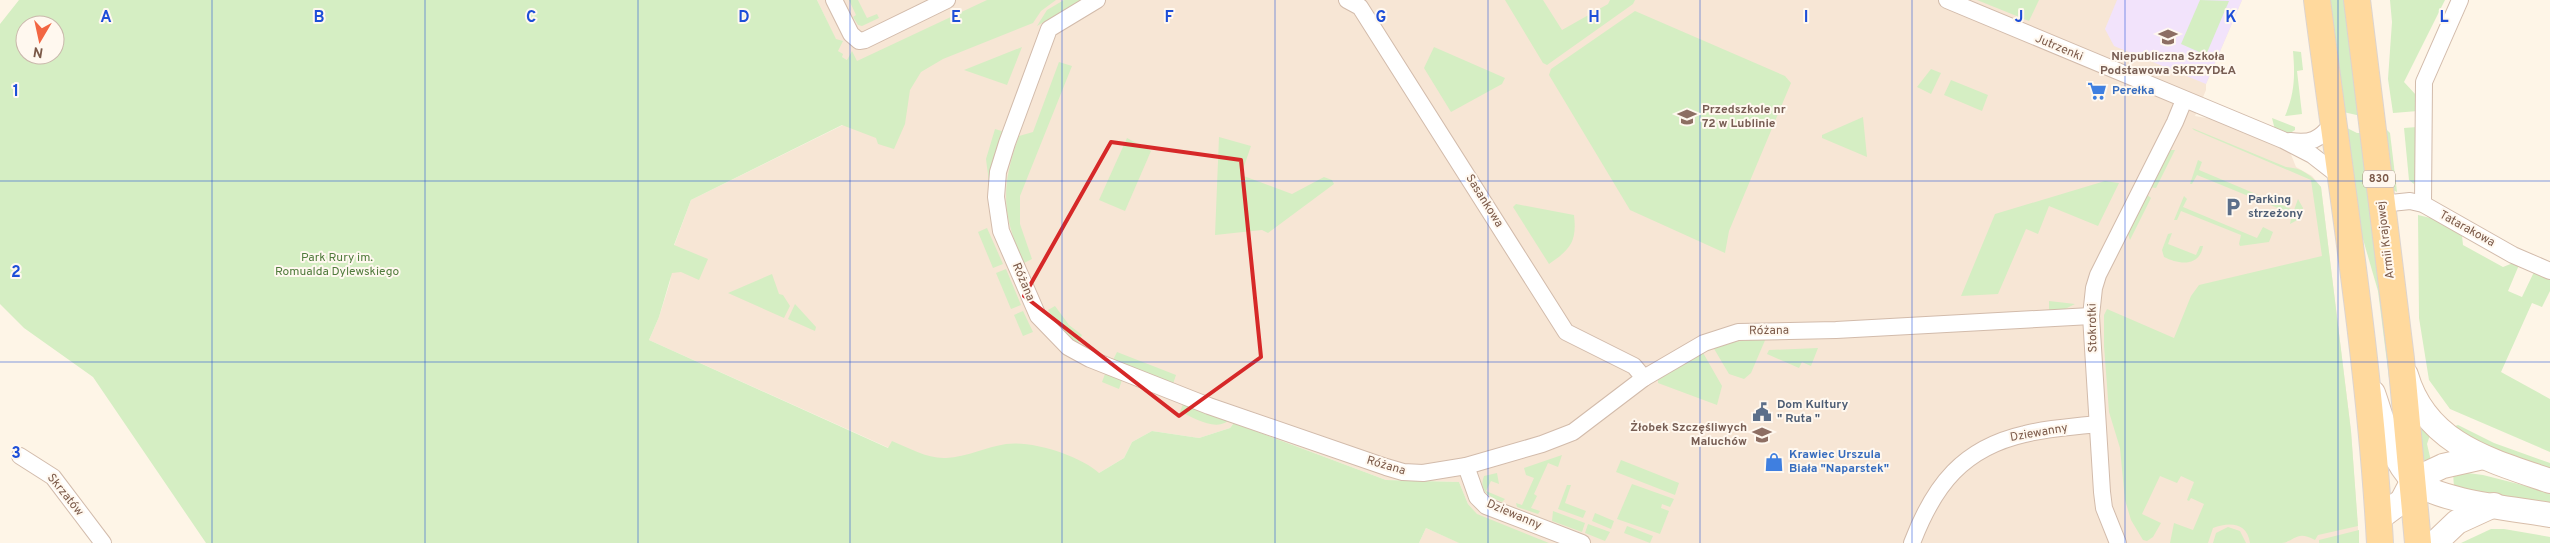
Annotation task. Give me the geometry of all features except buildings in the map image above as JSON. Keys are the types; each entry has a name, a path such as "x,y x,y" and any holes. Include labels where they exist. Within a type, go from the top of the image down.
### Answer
{"main road":[{"name":"Armii Krajowej","path":"2317,0 2365,370 2379,530"},
{"name":"Armii Krajowej","path":"2357,0 2401,359 2418,543"}],"street":[{"path":"834,0 851,34 859,41 865,40 947,0"},
{"name":"Różana","path":"1097,0 1049,29 998,172 996,197 1002,231 1038,316 1068,347 1141,381 1386,468 1403,472 1422,473 1466,466 1542,444 1573,432 1644,378 1704,343 1738,332 1836,330 2091,316"},
{"name":"Sasankowa","path":"1347,0 1360,7 1566,332 1634,366 1644,378"},
{"name":"Jutrzenki","path":"1947,0 2283,140 2312,155 2339,176"},
{"path":"2423,204 2424,82 2460,0"},
{"name":"Stokrotki","path":"2118,543 2104,508 2091,316 2094,288 2098,275 2176,122 2184,100"},
{"name":"Jutrzenki","path":"2283,140 2312,142 2323,136 2332,124"},
{"name":"Tatarakowa","path":"2381,204 2410,201 2423,204 2513,254 2550,271"},
{"path":"2401,359 2414,398 2431,422 2444,433 2483,457 2550,480"},
{"name":"Armii Krajowej","path":"2365,370 2392,446 2413,480 2402,502 2379,530"},
{"name":"Dziewanny","path":"1912,543 1929,505 1945,480 1976,452 2001,440 2026,433 2097,424"},
{"name":"Skrzatów","path":"20,456 46,472 56,481 103,543"},
{"path":"2413,480 2443,466 2483,457"},
{"name":"Dziewanny","path":"1466,466 1476,497 1486,506 1582,543"},
{"path":"2413,480 2448,496 2550,515"},
{"path":"2435,543 2457,522 2494,505"}],"highlighted area":[{"path":"1111,142 1241,160 1261,357 1179,416 1024,296"}],"shaded area":[{"path":"817,0 2242,0 2206,84 2206,90 2195,116 2212,119 2290,152 2296,167 2312,176 2321,187 2351,431 2359,543 1501,543 1468,504 1459,482 1386,480 1234,423 1230,428 1199,438 1152,431 1132,442 1124,458 1099,473 947,462 889,448 649,340 659,317 670,282 674,246 691,200 843,125 847,60 841,57 838,51 836,40"},
{"name":"Niepubliczna Szkoła Podstawowa SKRZYDŁA","path":"2117,0 2242,0 2206,84 2114,46 2105,29"},
{"path":"1426,528 1460,543 1419,543"}],"green space":[{"name":"Park Rury im. Romualda Dylewskiego","path":"19,0 817,0 836,39 843,41 838,51 847,60 852,51 857,61 987,0 1056,0 1041,11 1033,23 943,59 921,72 910,90 905,124 894,149 878,144 876,138 842,125 691,200 674,245 708,259 699,280 681,272 672,273 659,317 649,340 888,448 892,441 925,455 946,458 1006,444 1029,444 1069,455 1099,473 1124,458 1132,442 1152,431 1199,438 1230,428 1234,423 1386,480 1459,482 1468,504 1477,514 1549,543 1459,543 1426,528 1419,543 206,543 93,377 24,328 0,304 0,24"},
{"path":"849,0 858,0 867,18 877,14 879,18 862,26 858,25 853,17 856,15"},
{"path":"1064,0 1082,0 1037,26 1047,10"},
{"path":"1505,0 1543,0 1562,30 1608,4 1610,0 1635,0 1633,4 1547,65 1543,63"},
{"path":"1977,0 2039,0 2029,21"},
{"path":"2200,0 2229,1 2206,55 2181,44"},
{"path":"2326,0 2346,0 2361,116 2339,111"},
{"path":"2390,0 2445,0 2404,82 2416,95 2418,111 2393,113 2388,79 2392,22"},
{"name":"Przedszkole nr 72 w Lublinie","path":"1635,11 1785,76 1791,83 1729,231 1725,253 1630,210 1549,75 1551,69"},
{"path":"1022,47 1007,85 964,70"},
{"path":"1434,47 1505,78 1502,84 1451,112 1424,68"},
{"path":"2293,51 2301,52 2303,70 2297,71 2302,114 2285,116 2294,84"},
{"path":"1059,62 1072,66 1020,196 1020,224 1032,259 1024,263 1016,246 1008,214 1006,200 1009,170 1019,136 1033,132"},
{"path":"1931,69 1941,73 1931,94 1917,87"},
{"path":"1951,80 1988,95 1982,111 1944,95"},
{"path":"1863,117 1867,157 1822,138 1822,135"},
{"path":"2272,118 2295,127 2295,130 2287,135 2275,130"},
{"path":"2345,127 2357,133 2363,133 2396,434 2378,291 2356,215"},
{"path":"2417,127 2417,177 2414,184 2409,180 2404,128"},
{"path":"2192,128 2286,167 2301,171 2314,179 2321,187 2351,431 2358,526 2318,535 2315,540 2300,536 2282,543 2250,543 2248,536 2241,527 2225,525 2213,528 2208,543 2170,543 2174,523 2193,530 2204,504 2191,498 2189,501 2187,500 2194,482 2181,476 2177,483 2160,476 2142,514 2161,523 2153,537 2147,541 2143,540 2131,520 2125,500 2120,448 2109,412 2104,346 2104,315 2107,309 2174,338 2191,296 2199,285 2322,256 2311,180"},
{"path":"995,129 1005,132 991,198 986,159"},
{"path":"2387,130 2390,133 2397,192 2391,189 2380,131"},
{"path":"1219,137 1251,146 1241,175 1292,194 1324,177 1332,180 1334,184 1268,233 1262,230 1215,235"},
{"path":"1127,138 1151,151 1125,211 1099,200"},
{"path":"2175,150 2156,188 2149,187 2167,153"},
{"path":"2198,160 2202,162 2199,170 2294,210 2298,199 2303,208 2301,218 2290,224 2292,214 2197,175 2192,184 2190,184"},
{"path":"2105,181 2119,183 2098,226 2049,206 2038,234 2026,229 1998,294 1961,296 1995,214"},
{"path":"2146,194 2151,198 2130,240 2127,231"},
{"path":"2184,196 2187,199 2183,207 2257,238 2263,227 2273,232 2269,242 2240,246 2241,235 2181,211 2177,220 2174,220"},
{"path":"1516,204 1574,215 1573,238 1563,254 1549,264 1513,207"},
{"path":"2418,215 2439,220 2462,236 2463,245 2503,267 2513,263 2519,265 2508,291 2522,297 2534,272 2550,279 2550,291 2542,307 2532,303 2501,372 2550,399 2550,452 2450,409 2429,380 2419,318"},
{"path":"987,228 1003,264 993,268 978,232"},
{"path":"2172,233 2168,244 2196,255 2200,246 2203,246 2197,258 2193,261 2181,262 2164,257 2162,250 2168,234"},
{"path":"1006,269 1021,305 1011,309 996,273"},
{"path":"772,274 779,294 783,295 790,306 784,318 728,293"},
{"path":"2049,301 2075,304 2063,310 2049,312"},
{"path":"795,304 816,327 815,331 788,319"},
{"path":"1055,306 1069,325 1082,335 1078,343 1065,333 1051,315 1048,310"},
{"path":"1023,311 1033,332 1023,336 1014,315"},
{"path":"1766,338 1751,373 1744,379 1729,374 1713,347 1733,342"},
{"path":"1818,348 1811,366 1802,362 1799,368 1767,354 1769,350"},
{"path":"1702,351 1722,386 1717,405 1658,383 1658,379"},
{"path":"1117,352 1176,375 1173,384 1113,360"},
{"path":"1105,374 1122,380 1119,389 1102,382"},
{"path":"1183,404 1228,421 1217,425 1204,422 1180,412"},
{"path":"2418,418 2431,432 2427,444 2431,461 2423,468"},
{"path":"2458,425 2494,443 2550,463 2550,472 2471,444 2455,426"},
{"path":"1562,455 1558,467 1548,463 1534,494 1537,496 1531,508 1540,511 1538,514 1517,507 1516,503 1522,505 1534,478 1526,475 1524,468"},
{"path":"1621,460 1679,483 1675,495 1616,472"},
{"path":"1497,473 1499,484 1491,481 1486,491 1505,499 1502,502 1489,496 1484,490 1483,486 1484,476"},
{"path":"2453,473 2483,475 2550,492 2550,506 2454,487"},
{"path":"1632,484 1674,499 1670,507 1662,504 1661,508 1669,511 1660,534 1617,519"},
{"path":"1567,485 1571,485 1565,503 1586,511 1583,518 1558,509"},
{"path":"1553,511 1585,523 1582,532 1552,521"},
{"path":"1595,513 1614,521 1611,529 1592,521"},
{"path":"1588,524 1610,532 1605,541 1585,533"},
{"path":"1627,526 1653,536 1650,543 1624,533"},
{"path":"2228,527 2240,531 2246,543 2213,543 2216,533"},
{"path":"2491,529 2504,529 2550,537 2550,543 2461,543"},
{"path":"2359,530 2359,543 2319,543 2319,540"}],"place":[{"name":"Niepubliczna Szkoła Podstawowa SKRZYDŁA","path":"2168,37"},
{"name":"Perełka","path":"2097,91"},
{"name":"Przedszkole nr 72 w Lublinie","path":"1687,117"},
{"name":"Parking strzeżony","path":"2233,207"},
{"name":"Dom Kultury \" Ruta \"","path":"1762,412"},
{"name":"Żłobek Szczęśliwych Maluchów","path":"1762,435"},
{"name":"Krawiec Urszula Biała \"Naparstek\"","path":"1774,462"}]}
